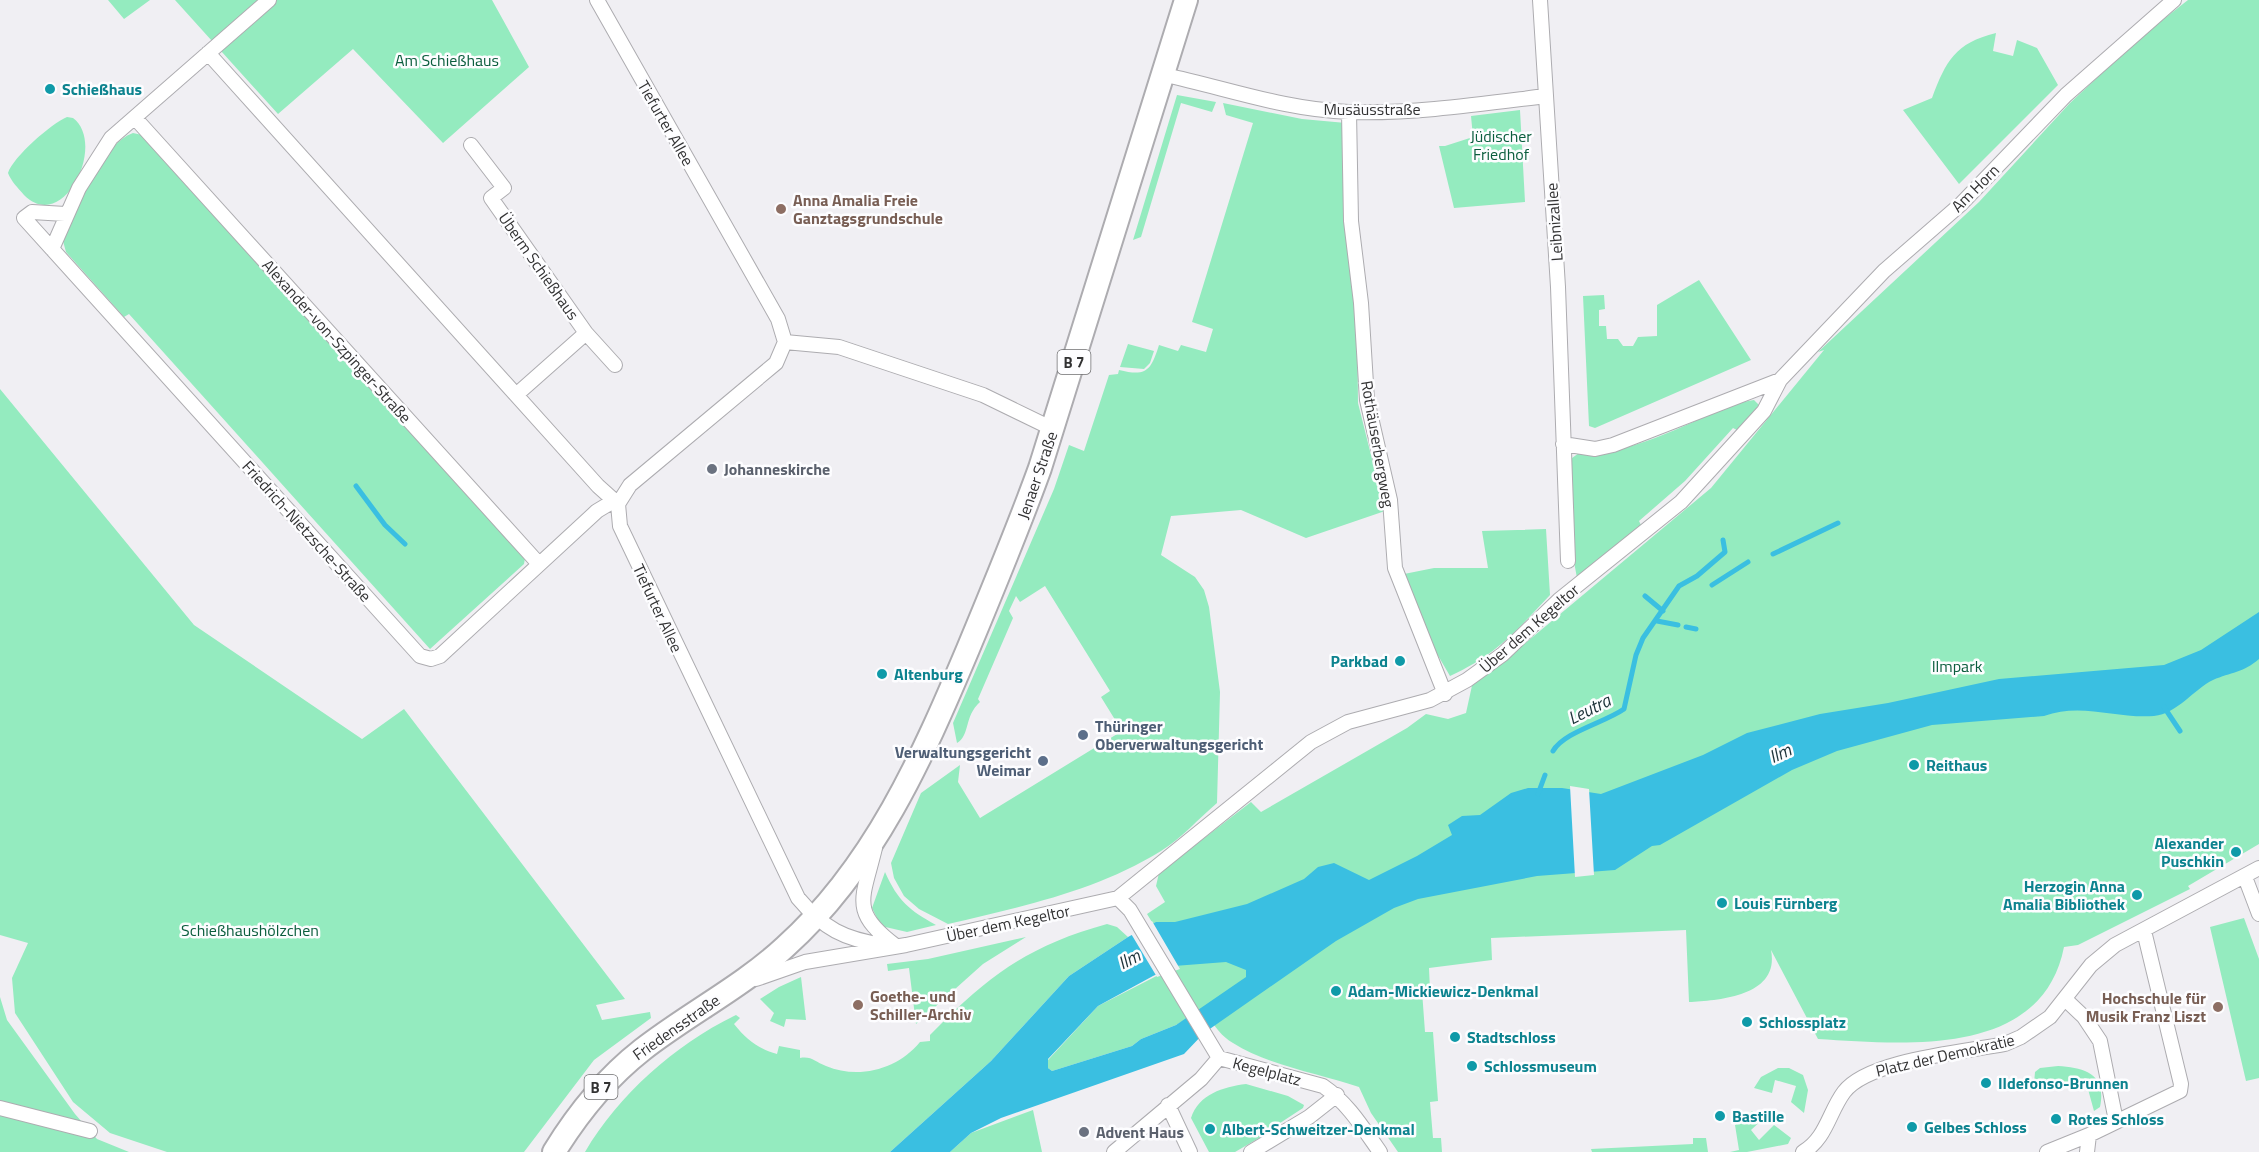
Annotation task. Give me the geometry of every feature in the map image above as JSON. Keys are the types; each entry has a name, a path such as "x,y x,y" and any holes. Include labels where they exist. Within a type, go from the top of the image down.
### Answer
{"main road":[{"name":"Jenaer Straße","path":"815,918 877,837 901,799 940,716 1017,530 1053,429 1165,75 1186,0"},
{"name":"Friedensstraße","path":"554,1152 579,1112 620,1069 785,947 815,918"}],"street":[{"path":"51,249 65,214 95,160 111,138 269,0"},
{"name":"Tiefurter Allee","path":"597,0 778,319 785,342"},
{"name":"Leibnizallee","path":"1540,0 1558,287 1568,561"},
{"name":"Am Horn","path":"1780,380 1884,271 1961,204 2066,95 2174,0"},
{"path":"208,53 615,503 630,484 776,363 785,342 839,347 983,395 1021,411 1053,429"},
{"name":"Musäusstraße","path":"1165,75 1265,100 1350,112 1422,110 1546,96"},
{"name":"Rothäuserbergweg","path":"1350,112 1351,221 1361,303 1367,400 1390,500 1395,568 1445,694"},
{"name":"Alexander-von-Szpinger-Straße","path":"135,118 539,564"},
{"name":"Überm Schießhaus","path":"471,145 504,188 491,198 586,333 615,365"},
{"name":"Friedrich-Nietzsche-Straße","path":"65,214 32,212 24,218 420,656 431,659 440,656 597,511 615,503"},
{"name":"Überm Schießhaus","path":"516,395 586,333"},
{"path":"1563,444 1595,449 1613,445 1780,380"},
{"name":"Über dem Kegeltor","path":"733,987 805,962 897,947 1118,898 1311,742 1348,722 1445,694 1503,654 1559,600 1681,502 1764,411 1780,380"},
{"name":"Tiefurter Allee","path":"615,503 620,526 786,878 815,918"},
{"path":"877,837 862,907 869,924 897,947"},
{"name":"Platz der Demokratie","path":"1808,1149 1824,1130 1845,1091 1863,1075 1887,1065 2013,1041 2050,1017 2104,953 2259,868"},
{"path":"2245,877 2259,914"},
{"name":"Kegelplatz","path":"1118,898 1130,910 1219,1058 1323,1086 1337,1095 1380,1152"},
{"name":"Über dem Kegeltor","path":"815,918 843,936 897,947"},
{"path":"2047,1152 2089,1135 2180,1091 2181,1084 2144,931"},
{"path":"2065,999 2084,1017 2100,1041 2116,1121"},
{"path":"1114,1152 1201,1079 1219,1058"},
{"path":"1251,1152 1309,1117 1337,1095"},
{"path":"1168,1105 1191,1152"},
{"path":"0,1108 90,1131"},
{"path":"2086,1152 2089,1135"}],"green space":[{"path":"108,0 150,0 124,19"},
{"name":"Am Schießhaus","path":"175,0 492,0 529,67 443,143 353,49 278,114"},
{"name":"Ilmpark","path":"2188,0 2259,0 2259,844 2188,886 2190,889 2078,945 2064,947 2051,983 2028,1009 1999,1027 1965,1037 1928,1042 1818,1039 1771,950 1771,965 1766,977 1757,986 1731,997 1689,1002 1686,930 1491,938 1492,960 1429,968 1430,990 1422,991 1425,1032 1433,1032 1438,1101 1430,1102 1433,1138 1441,1138 1442,1152 1398,1152 1371,1113 1359,1087 1278,1063 1247,1051 1220,1032 1204,1008 1176,1025 1141,1039 1132,1046 1052,1071 1048,1068 1048,1060 1098,1006 1178,965 1147,914 1165,902 1156,886 1159,873 1251,802 1261,812 1407,728 1426,714 1448,719 1466,713 1473,681 1505,660 1711,488 1824,350 1818,352 1979,202 2070,103 2142,36"},
{"path":"1996,33 1993,51 2013,56 2017,40 2037,48 2058,85 1959,184 1903,110 1932,98 1942,74 1961,48 1982,37"},
{"path":"1177,95 1216,102 1212,112 1181,103 1141,237 1133,240"},
{"path":"1223,103 1302,119 1346,123 1357,316 1358,403 1385,511 1306,538 1241,510 1171,516 1161,555 1195,577 1204,590 1209,607 1220,692 1217,803 1161,851 1110,877 1058,896 948,924 919,909 904,896 894,878 891,863 921,793 960,765 958,782 980,818 1122,731 1101,697 1110,691 1045,586 1020,602 1016,596 1009,611 1013,618 978,699 980,702 971,713 964,736 957,743 953,723 1054,489 1069,445 1084,451 1109,375 1118,374 1119,370 1136,373 1146,370 1159,345 1178,351 1181,345 1206,352 1213,329 1192,322 1253,123 1226,115"},
{"name":"Jüdischer Friedhof","path":"1520,110 1525,202 1454,208 1439,146 1473,137 1471,116"},
{"path":"67,117 73,118 82,130 85,146 83,164 76,181 66,195 53,203 39,204 24,195 8,173 17,158 34,141"},
{"path":"133,133 142,135 525,558 524,564 430,649 129,314 124,317 66,252 63,241 65,233 92,176 111,149"},
{"path":"1699,280 1751,360 1595,428 1589,426 1583,296 1604,295 1605,309 1599,310 1599,326 1606,326 1607,339 1618,339 1623,346 1633,346 1638,337 1657,336 1657,305"},
{"path":"1128,344 1154,351 1150,363 1144,369 1120,367"},
{"name":"Schießhaushölzchen","path":"0,389 194,625 362,739 404,709 625,999 596,1005 602,1020 650,1012 651,1018 594,1060 524,1152 167,1152 110,1133 73,1102 15,1013 12,978 28,943 0,935"},
{"path":"1754,400 1759,405 1739,431 1733,428 1685,481 1639,521 1642,527 1577,578 1572,551 1570,468 1572,458 1579,453 1597,453 1637,444 1737,403"},
{"path":"1546,529 1550,595 1493,650 1450,676 1426,635 1404,574 1434,568 1488,568 1482,531"},
{"path":"885,872 905,904 936,925 907,932 881,926 872,908"},
{"path":"2244,918 2259,959 2259,1078 2246,1081 2210,927"},
{"path":"1107,924 1117,927 1128,937 1069,976 991,1061 890,1152 585,1152 614,1110 651,1073 692,1040 736,1015 740,1018 734,1024 753,1043 770,1052 777,1054 779,1046 800,1050 800,1058 811,1059 839,1070 864,1072 877,1069 901,1059 920,1042 930,1041 930,1035 970,996 1010,966 1054,942"},
{"path":"1026,937 983,964 916,1024 909,968 888,971 887,964 928,959"},
{"path":"801,977 806,1020 786,1019 784,1027 770,1021 774,1013 760,999"},
{"path":"0,997 7,1020 75,1114 97,1139 129,1152 0,1152"},
{"path":"2058,1066 2077,1068 2091,1074 2100,1087 2100,1107 2094,1111 2086,1082 2034,1083 2035,1072 2040,1068"},
{"path":"1778,1068 1789,1068 1803,1075 1808,1090 1804,1113 1791,1102 1796,1086 1775,1080 1772,1093 1754,1088 1761,1077"},
{"path":"1246,1084 1288,1096 1304,1105 1303,1108 1277,1125 1278,1127 1235,1152 1209,1152 1191,1118 1195,1110 1206,1097 1213,1093"},
{"path":"1033,1110 1042,1152 950,1152 971,1133"},
{"path":"1752,1111 1763,1119 1751,1130 1759,1140 1774,1125 1791,1138 1788,1144 1747,1152 1730,1152 1739,1150 1735,1125"},
{"path":"1693,1138 1706,1138 1708,1152 1592,1152 1591,1149 1693,1144"}],"water":[{"name":"Ilm","path":"2259,612 2259,659 2242,670 2206,684 2170,711 2154,716 2140,716 2072,711 2044,716 1932,725 1837,751 1792,770 1660,845 1652,846 1615,870 1537,876 1418,899 1394,908 1336,941 1204,1033 1184,1054 1001,1118 971,1133 950,1152 890,1152 991,1061 1069,976 1128,937 1156,922 1175,922 1247,904 1304,879 1318,867 1334,863 1369,880 1452,835 1448,825 1462,816 1480,815 1511,793 1528,788 1562,788 1601,794 1703,755 1747,733 1820,714 1888,703 1999,679 2164,665 2201,650","holes":["1226,962 1246,970 1246,977 1176,1025 1141,1039 1132,1046 1052,1071 1048,1068 1048,1059 1098,1006 1153,976 1174,966"]}],"pier":[{"path":"1570,786 1589,789 1594,875 1575,877"},
{"path":"1152,921 1180,969 1157,977 1130,932"}],"waterway":[{"path":"356,486 385,525 405,544"},
{"path":"1773,554 1838,523"},
{"name":"Leutra","path":"1553,751 1566,738 1624,709 1636,655 1643,638 1679,586 1697,576 1725,552 1723,540"},
{"path":"1712,585 1748,562"},
{"name":"Leutra","path":"1645,596 1663,611"},
{"name":"Leutra","path":"1657,621 1678,625"},
{"name":"Leutra","path":"1686,627 1696,629"},
{"path":"2164,707 2180,731"},
{"name":"Leutra","path":"1538,794 1545,775"}],"place":[{"name":"Schießhaus","path":"50,89"},
{"name":"Anna Amalia Freie Ganztagsgrundschule","path":"781,209"},
{"name":"Johanneskirche","path":"712,469"},
{"name":"Parkbad","path":"1400,661"},
{"name":"Altenburg","path":"882,674"},
{"name":"Thüringer Oberverwaltungsgericht","path":"1083,735"},
{"name":"Verwaltungsgericht Weimar","path":"1043,761"},
{"name":"Reithaus","path":"1914,765"},
{"name":"Alexander Puschkin","path":"2236,852"},
{"name":"Herzogin Anna Amalia Bibliothek","path":"2137,895"},
{"name":"Louis Fürnberg","path":"1722,903"},
{"name":"Adam-Mickiewicz-Denkmal","path":"1336,991"},
{"name":"Goethe- und Schiller-Archiv","path":"858,1005"},
{"name":"Hochschule für Musik Franz Liszt","path":"2218,1007"},
{"name":"Schlossplatz","path":"1747,1022"},
{"name":"Stadtschloss","path":"1455,1037"},
{"name":"Schlossmuseum","path":"1472,1066"},
{"name":"Ildefonso-Brunnen","path":"1986,1083"},
{"name":"Bastille","path":"1720,1116"},
{"name":"Rotes Schloss","path":"2056,1119"},
{"name":"Gelbes Schloss","path":"1912,1127"},
{"name":"Albert-Schweitzer-Denkmal","path":"1210,1129"},
{"name":"Advent Haus","path":"1084,1132"}]}
